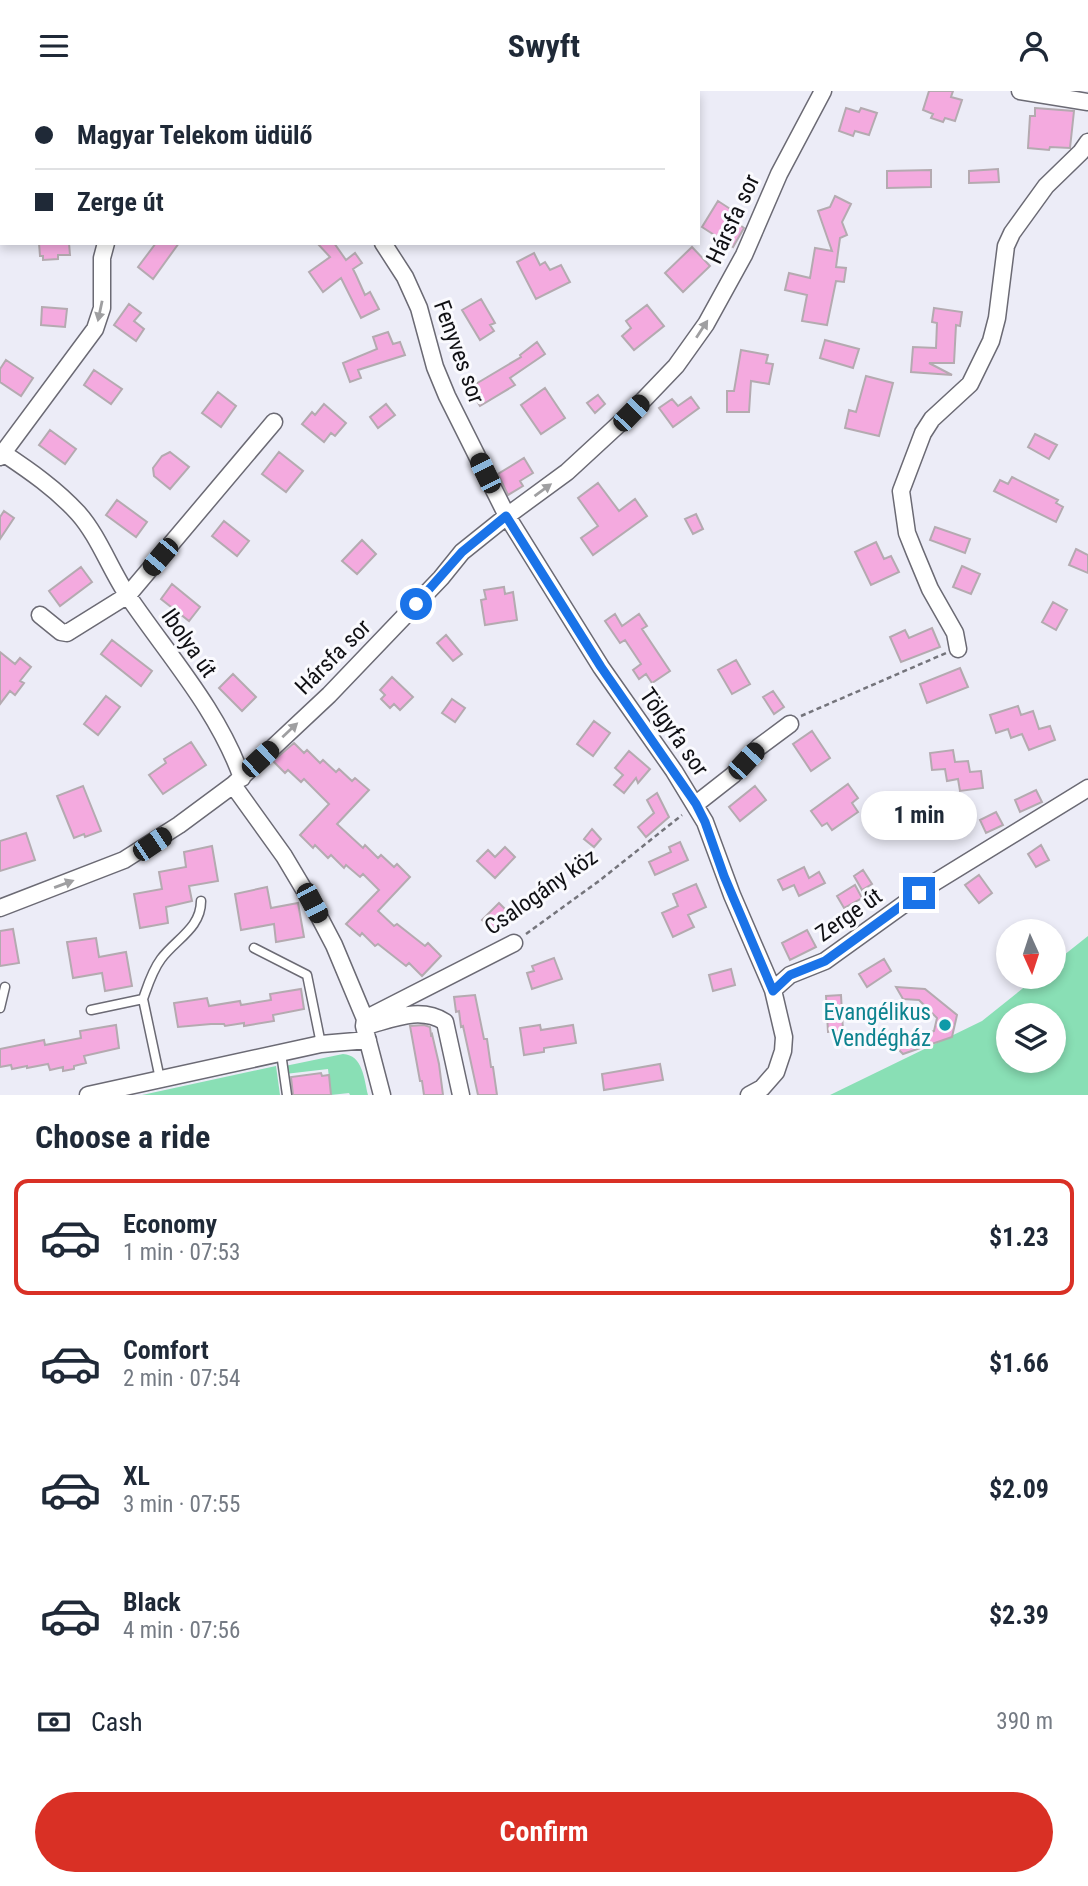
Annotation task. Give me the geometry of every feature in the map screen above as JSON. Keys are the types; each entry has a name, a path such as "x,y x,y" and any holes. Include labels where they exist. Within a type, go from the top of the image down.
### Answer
{"street":[{"name":"Hársfa sor","path":"0,908 124,860 179,825 237,781 397,626 462,552 583,459 631,413 676,366 706,324 744,255 779,174 823,91"},
{"path":"1020,91 1088,102"},
{"path":"958,649 955,633 935,597 907,533 901,491 923,433 932,419 970,384 991,341 997,318 1006,246 1012,233 1046,186 1088,142"},
{"path":"1,455 95,329 102,308 102,258 105,245"},
{"name":"Fenyves sor","path":"384,245 415,297 435,367 447,396 506,516"},
{"path":"40,615 61,632 67,633 128,595 274,422"},
{"name":"Ibolya út","path":"1,455 53,488 81,516 128,595 171,653 216,724 234,755 237,781 312,903 334,945 366,1029 382,1095"},
{"name":"Tölgyfa sor","path":"506,516 601,667 696,804 773,991"},
{"path":"696,804 733,775 759,747 790,724"},
{"name":"Zerge út","path":"773,991 790,975 825,961 932,884 1088,788"},
{"name":"Csalogány köz","path":"366,1029 514,943"},
{"path":"749,1095 769,1081 776,1072 783,1051 784,1037 773,991"},
{"path":"88,1095 112,1093 160,1079 321,1044 418,1013 435,1016 445,1022 461,1095"}],"lane":[{"path":"160,1079 143,999 153,971 162,958 197,922 201,901"},
{"path":"254,948 307,975 321,1044"},
{"path":"0,1008 5,987"},
{"path":"91,1010 143,999"},
{"path":"281,1053 288,1095"}],"path":[{"path":"790,724 803,714 958,649"},
{"name":"Csalogány köz","path":"514,943 599,881 696,804"}],"green space":[{"path":"1088,936 1088,1095 830,1095 982,1021 996,1010 996,1073 1066,1073 1066,1003 1004,1003 1022,989 1066,989 1066,953"},
{"path":"343,1054 350,1055 359,1063 368,1095 331,1095 328,1069 285,1074 285,1066"},
{"path":"276,1066 280,1095 142,1095"}],"building":[{"path":"929,91 953,91 951,97 962,100 955,121 945,118 943,122 931,118 933,114 923,110"},
{"path":"846,108 859,112 861,108 877,113 869,135 855,131 853,136 839,131"},
{"path":"1035,108 1074,111 1070,148 1028,148 1030,116 1035,116"},
{"path":"998,169 999,182 969,183 969,171"},
{"path":"931,170 931,187 887,188 887,171"},
{"path":"835,196 851,204 842,222 847,235 840,238 836,267 846,268 844,282 836,281 827,325 802,321 807,295 785,290 789,273 810,278 815,248 832,251 818,211 830,207"},
{"path":"718,201 741,216 737,223 744,228 733,247 702,227"},
{"path":"39,245 69,245 70,255 58,255 58,259 43,260 43,256 40,256"},
{"path":"154,245 178,245 153,279 138,267"},
{"path":"319,245 335,245 346,260 355,253 362,263 353,269 365,295 370,292 379,309 361,318 341,278 323,292 309,272 330,257"},
{"path":"692,247 710,266 683,292 665,273"},
{"path":"534,253 540,265 545,262 550,270 561,265 570,282 536,299 517,262"},
{"path":"481,299 495,323 490,325 494,331 480,340 462,310"},
{"path":"129,304 141,313 134,321 144,329 136,341 114,325"},
{"path":"647,305 664,326 634,350 622,336 631,328 626,321"},
{"path":"42,307 67,309 65,327 41,325"},
{"path":"934,308 962,312 960,326 956,325 954,363 929,363 952,375 911,372 913,347 936,348 937,323 932,322"},
{"path":"388,332 393,344 400,342 405,355 358,370 361,378 350,382 343,363 377,349 373,337"},
{"path":"825,340 859,349 853,368 820,358"},
{"path":"537,342 545,354 510,378 515,385 480,406 469,388 521,357 520,355"},
{"path":"741,350 768,355 766,363 773,364 769,384 751,381 749,412 727,412 727,391 734,391"},
{"path":"6,360 33,378 21,396 0,382 0,369"},
{"path":"94,370 122,389 111,404 84,385"},
{"path":"866,376 893,383 879,436 845,428 849,410 856,412"},
{"path":"545,388 565,418 541,434 521,405"},
{"path":"218,392 236,406 221,427 202,413"},
{"path":"598,395 605,404 595,413 587,403"},
{"path":"691,397 699,408 673,427 659,408 672,399 678,406"},
{"path":"324,404 346,423 335,436 331,433 324,442 302,424 312,412 315,415"},
{"path":"386,404 395,415 378,428 370,417"},
{"path":"50,430 76,449 65,464 39,445"},
{"path":"1035,434 1057,445 1049,459 1028,447"},
{"path":"170,452 189,467 170,489 154,476 153,468 162,456"},
{"path":"279,452 303,471 286,492 262,474"},
{"path":"524,458 533,473 520,481 523,486 508,495 498,474"},
{"path":"1012,477 1058,500 1056,503 1063,507 1056,522 994,491 1000,480 1008,484"},
{"path":"598,483 619,511 635,499 647,516 593,555 581,538 598,526 578,498"},
{"path":"117,500 147,522 136,537 106,515"},
{"path":"4,511 14,518 0,539 0,517"},
{"path":"696,514 703,529 693,534 685,519"},
{"path":"224,521 249,541 237,556 212,536"},
{"path":"935,527 970,539 965,553 930,540"},
{"path":"362,540 376,554 357,574 342,561"},
{"path":"876,542 884,559 891,556 899,572 871,585 855,552"},
{"path":"1076,549 1088,555 1088,573 1069,565"},
{"path":"962,566 980,574 971,594 953,587"},
{"path":"81,567 92,582 60,606 49,591"},
{"path":"172,584 200,607 189,621 161,599"},
{"path":"504,587 505,594 513,592 517,620 485,625 481,600 486,599 484,590"},
{"path":"1053,602 1067,610 1056,630 1042,622"},
{"path":"615,614 622,626 639,614 647,626 642,629 670,671 652,683 646,674 639,679 633,670 641,664 625,640 620,643 605,621"},
{"path":"932,628 940,647 901,662 890,637 905,630 909,638"},
{"path":"446,635 462,654 453,661 437,643"},
{"path":"112,640 152,671 141,686 101,654"},
{"path":"0,652 15,664 20,658 31,667 20,681 24,683 15,695 10,691 0,704"},
{"path":"736,660 750,684 732,694 718,670"},
{"path":"960,668 968,687 927,703 920,684"},
{"path":"233,674 256,697 242,711 219,688"},
{"path":"392,677 413,697 400,710 394,704 390,708 381,699 385,695 380,690"},
{"path":"773,691 784,707 774,714 763,697"},
{"path":"106,696 120,707 98,735 84,724"},
{"path":"452,699 465,708 455,722 442,713"},
{"path":"1018,706 1021,715 1033,711 1039,729 1050,726 1055,740 1029,750 1022,734 1011,738 1008,729 996,733 990,715"},
{"path":"594,721 610,733 593,756 577,744"},
{"path":"812,731 830,758 811,771 793,744"},
{"path":"191,742 206,765 163,794 149,775 166,763 164,759"},
{"path":"294,743 304,753 307,750 320,763 323,760 336,772 339,769 352,781 355,778 369,790 337,824 363,848 365,845 378,858 381,855 394,867 397,864 410,877 378,911 394,926 397,924 425,946 428,943 441,956 422,976 409,963 406,966 346,924 379,890 363,874 360,877 346,865 344,868 331,855 328,858 315,845 313,848 300,835 329,804 304,779 301,782 288,770 285,773 273,761"},
{"path":"953,750 955,762 968,761 970,772 981,771 983,788 960,791 958,779 947,781 945,769 932,770 930,753"},
{"path":"629,751 650,769 638,783 636,778 624,793 614,785 623,775 615,768"},
{"path":"848,784 858,798 852,803 858,812 832,830 827,823 822,826 811,811"},
{"path":"83,786 101,831 74,838 57,796"},
{"path":"755,786 766,800 740,821 729,807"},
{"path":"1036,790 1042,802 1020,812 1015,800"},
{"path":"657,793 669,817 646,837 638,827 654,813 647,800"},
{"path":"996,812 1003,825 986,833 980,820"},
{"path":"592,829 601,839 594,847 584,839"},
{"path":"26,833 35,860 0,871 0,841"},
{"path":"680,842 688,860 655,875 649,862 671,852 669,847"},
{"path":"1041,845 1049,860 1036,867 1028,854"},
{"path":"212,846 218,881 189,886 192,901 166,907 168,923 140,928 134,894 162,889 159,872 186,867 184,852"},
{"path":"505,847 515,857 495,878 477,861 488,850 495,857"},
{"path":"804,867 809,878 819,872 825,883 799,896 794,885 783,890 778,880"},
{"path":"863,870 872,884 862,890 854,876"},
{"path":"979,875 992,893 979,903 965,885"},
{"path":"696,884 706,907 688,915 694,927 673,937 662,913 678,906 673,894"},
{"path":"855,885 862,898 844,908 837,896"},
{"path":"267,887 271,908 298,903 304,937 276,942 274,924 241,930 235,894"},
{"path":"499,903 512,916 496,933 482,920"},
{"path":"13,929 19,963 0,966 0,931"},
{"path":"807,930 816,947 790,960 782,943"},
{"path":"96,938 99,957 126,952 132,986 105,991 102,973 73,978 67,942"},
{"path":"554,958 562,979 532,989 527,973 534,971 532,966"},
{"path":"884,959 891,971 867,987 859,974"},
{"path":"731,969 735,985 713,991 709,975"},
{"name":"Evangélikus Vendégház","path":"896,987 925,989 957,1015 952,1037 903,1054 894,1045 934,1031 937,1018 919,1000 903,999"},
{"path":"301,989 304,1009 273,1015 274,1021 244,1026 244,1023 178,1027 174,1003 207,998 209,1006 240,1001 241,1005 271,1000 270,994"},
{"path":"475,995 484,1039 487,1039 497,1095 478,1095 463,1026 461,1027 459,1011 456,1012 454,997"},
{"path":"841,995 843,1031 828,1032 826,996"},
{"path":"116,1025 119,1048 84,1056 86,1063 74,1066 74,1069 63,1071 63,1067 50,1070 48,1064 12,1069 11,1065 0,1067 0,1049 44,1040 45,1045 81,1038 80,1031"},
{"path":"540,1025 541,1030 573,1025 576,1043 544,1048 544,1052 524,1055 520,1028"},
{"path":"410,1026 430,1027 432,1034 443,1095 424,1095 420,1081"},
{"path":"660,1064 663,1080 604,1090 602,1074"},
{"path":"321,1073 322,1076 329,1075 331,1095 293,1095 291,1077"}],"place":[{"name":"Evangélikus Vendégház","path":"945,1025"}],"route":[{"path":"416,604 462,552 506,516 601,667 696,804 773,991 790,975 825,961 919,893"}]}
